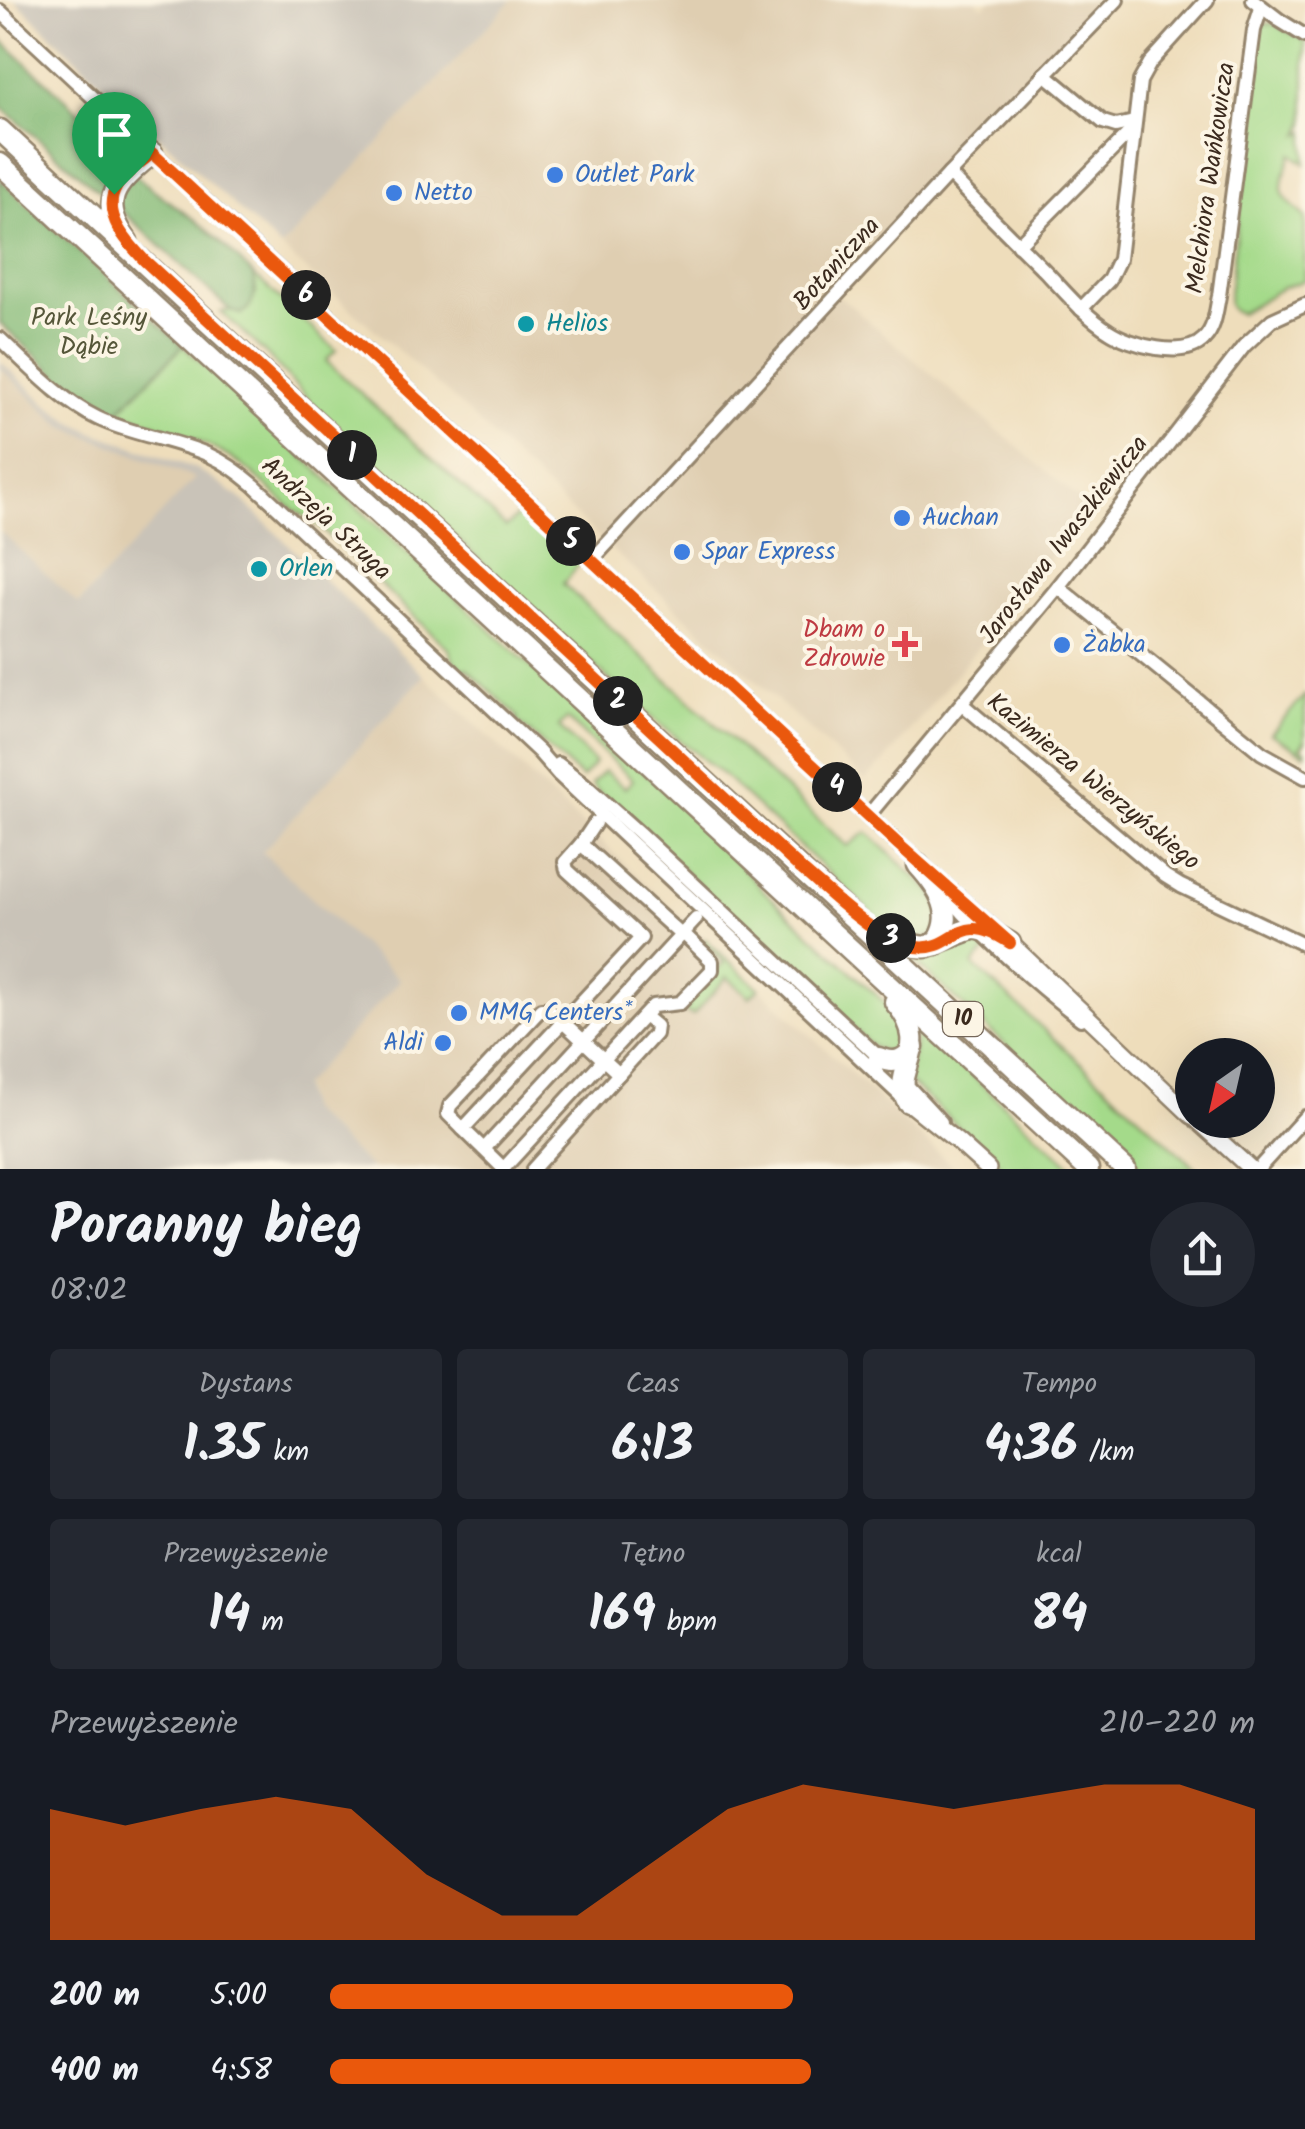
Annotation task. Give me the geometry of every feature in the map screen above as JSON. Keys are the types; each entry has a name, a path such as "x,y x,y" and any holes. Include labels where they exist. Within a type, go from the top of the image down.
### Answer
{"main road":[{"name":"10","path":"0,130 1125,1169"},
{"path":"152,153 118,185 112,205 122,234 162,279"},
{"name":"Andrzeja Struga","path":"0,164 1088,1169"},
{"path":"918,865 946,905 946,926 936,944"},
{"path":"801,869 868,924 914,946 936,944 975,928 1010,943"},
{"path":"800,903 900,1007 911,1028 913,1046 902,1090 908,1102"},
{"path":"879,1058 899,1061 913,1046"}],"street":[{"name":"Botaniczna","path":"592,560 948,174 1116,0"},
{"path":"1082,309 1108,280 1119,259 1137,96 1144,72 1206,0"},
{"path":"1257,4 1305,36"},
{"name":"Melchiora Wańkowicza","path":"948,174 1109,332 1161,349 1190,347 1201,342 1213,324 1225,266 1257,4"},
{"path":"0,12 1175,1100"},
{"path":"1045,74 1103,122 1133,128"},
{"path":"1018,245 1133,128"},
{"name":"Jarosława Iwaszkiewicza","path":"868,816 1058,586 1244,346 1272,320 1305,305"},
{"name":"Andrzeja Struga","path":"0,339 61,395 93,416 199,451 241,474 540,752 598,796 903,1080 958,1142"},
{"path":"1058,586 1262,753 1305,778"},
{"name":"Kazimierza Wierzyńskiego","path":"962,704 1165,876 1305,945"},
{"name":"Andrzeja Struga","path":"540,752 908,1102 988,1169"},
{"path":"595,823 566,862 567,870 641,938"},
{"path":"581,844 712,961 713,967 680,1003 654,1006 603,1060 504,1169 448,1114 450,1106 541,1009 550,1009 603,1060 619,1074"},
{"path":"899,845 975,928 1041,989 1130,1058"},
{"path":"464,1129 660,916"},
{"path":"484,1150 696,918"},
{"path":"533,1169 657,1030 644,1016"},
{"path":"1258,1169 1305,1117"},
{"path":"1217,1138 1250,1169"}],"shaded area":[{"path":"15,0 512,0 281,248"},
{"path":"512,0 976,0 983,7 990,0 1103,0 831,289 1088,507 1044,567 865,780 596,535 456,401 281,248"},
{"path":"0,361 71,421 197,469 239,497 424,676 262,852 400,980 302,1086 308,1110 372,1169 0,1169 0,531 78,604 195,478 63,427 0,368"},
{"path":"0,368 63,427 196,478 77,604 0,531"},
{"path":"424,676 956,1169 372,1169 308,1110 261,852"}],"green space":[{"path":"1272,23 1305,41 1305,123 1300,134 1305,131 1305,164 1292,154 1282,190 1305,217 1305,280 1282,288 1240,313 1228,303 1260,28"},
{"path":"0,39 85,117 118,159 208,230 254,275 254,297 242,314 231,311 0,106"},
{"name":"Park Leśny Dąbie","path":"0,179 183,346 118,411 86,402 0,323"},
{"path":"254,275 336,350 326,361 506,527 525,509 581,562 563,584 847,846 867,832 933,893 941,914 936,934 914,941 884,924 722,774 639,707 322,414 221,312 242,314 256,293"},
{"path":"183,346 696,819 767,894 893,1010 902,1021 904,1047 891,1055 873,1047 591,785 604,771 625,788 633,780 567,719 559,727 595,763 582,778 453,660 449,649 312,520 229,457 118,411"},
{"path":"1305,695 1305,741 1300,747 1305,754 1271,734"},
{"path":"975,934 989,948 973,965 1197,1169 1140,1169 907,954"},
{"path":"705,939 759,988 750,997 727,977 693,1015 680,1010 724,962 710,948 700,945"},
{"path":"918,1026 1074,1169 1005,1169 908,1081"}],"place":[{"name":"Outlet Park","path":"555,175"},
{"name":"Netto","path":"394,193"},
{"name":"Helios","path":"526,324"},
{"name":"Auchan","path":"902,518"},
{"name":"Spar Express","path":"682,552"},
{"name":"Orlen","path":"259,569"},
{"name":"Dbam o Zdrowie","path":"905,644"},
{"name":"Żabka","path":"1062,645"},
{"name":"MMG Centers*","path":"459,1013"},
{"name":"Aldi","path":"443,1043"}],"route":[{"path":"152,153 899,845 1010,943 975,928 930,947 902,943 868,924 801,869 162,279 119,229 114,194 118,185 152,153"}]}
